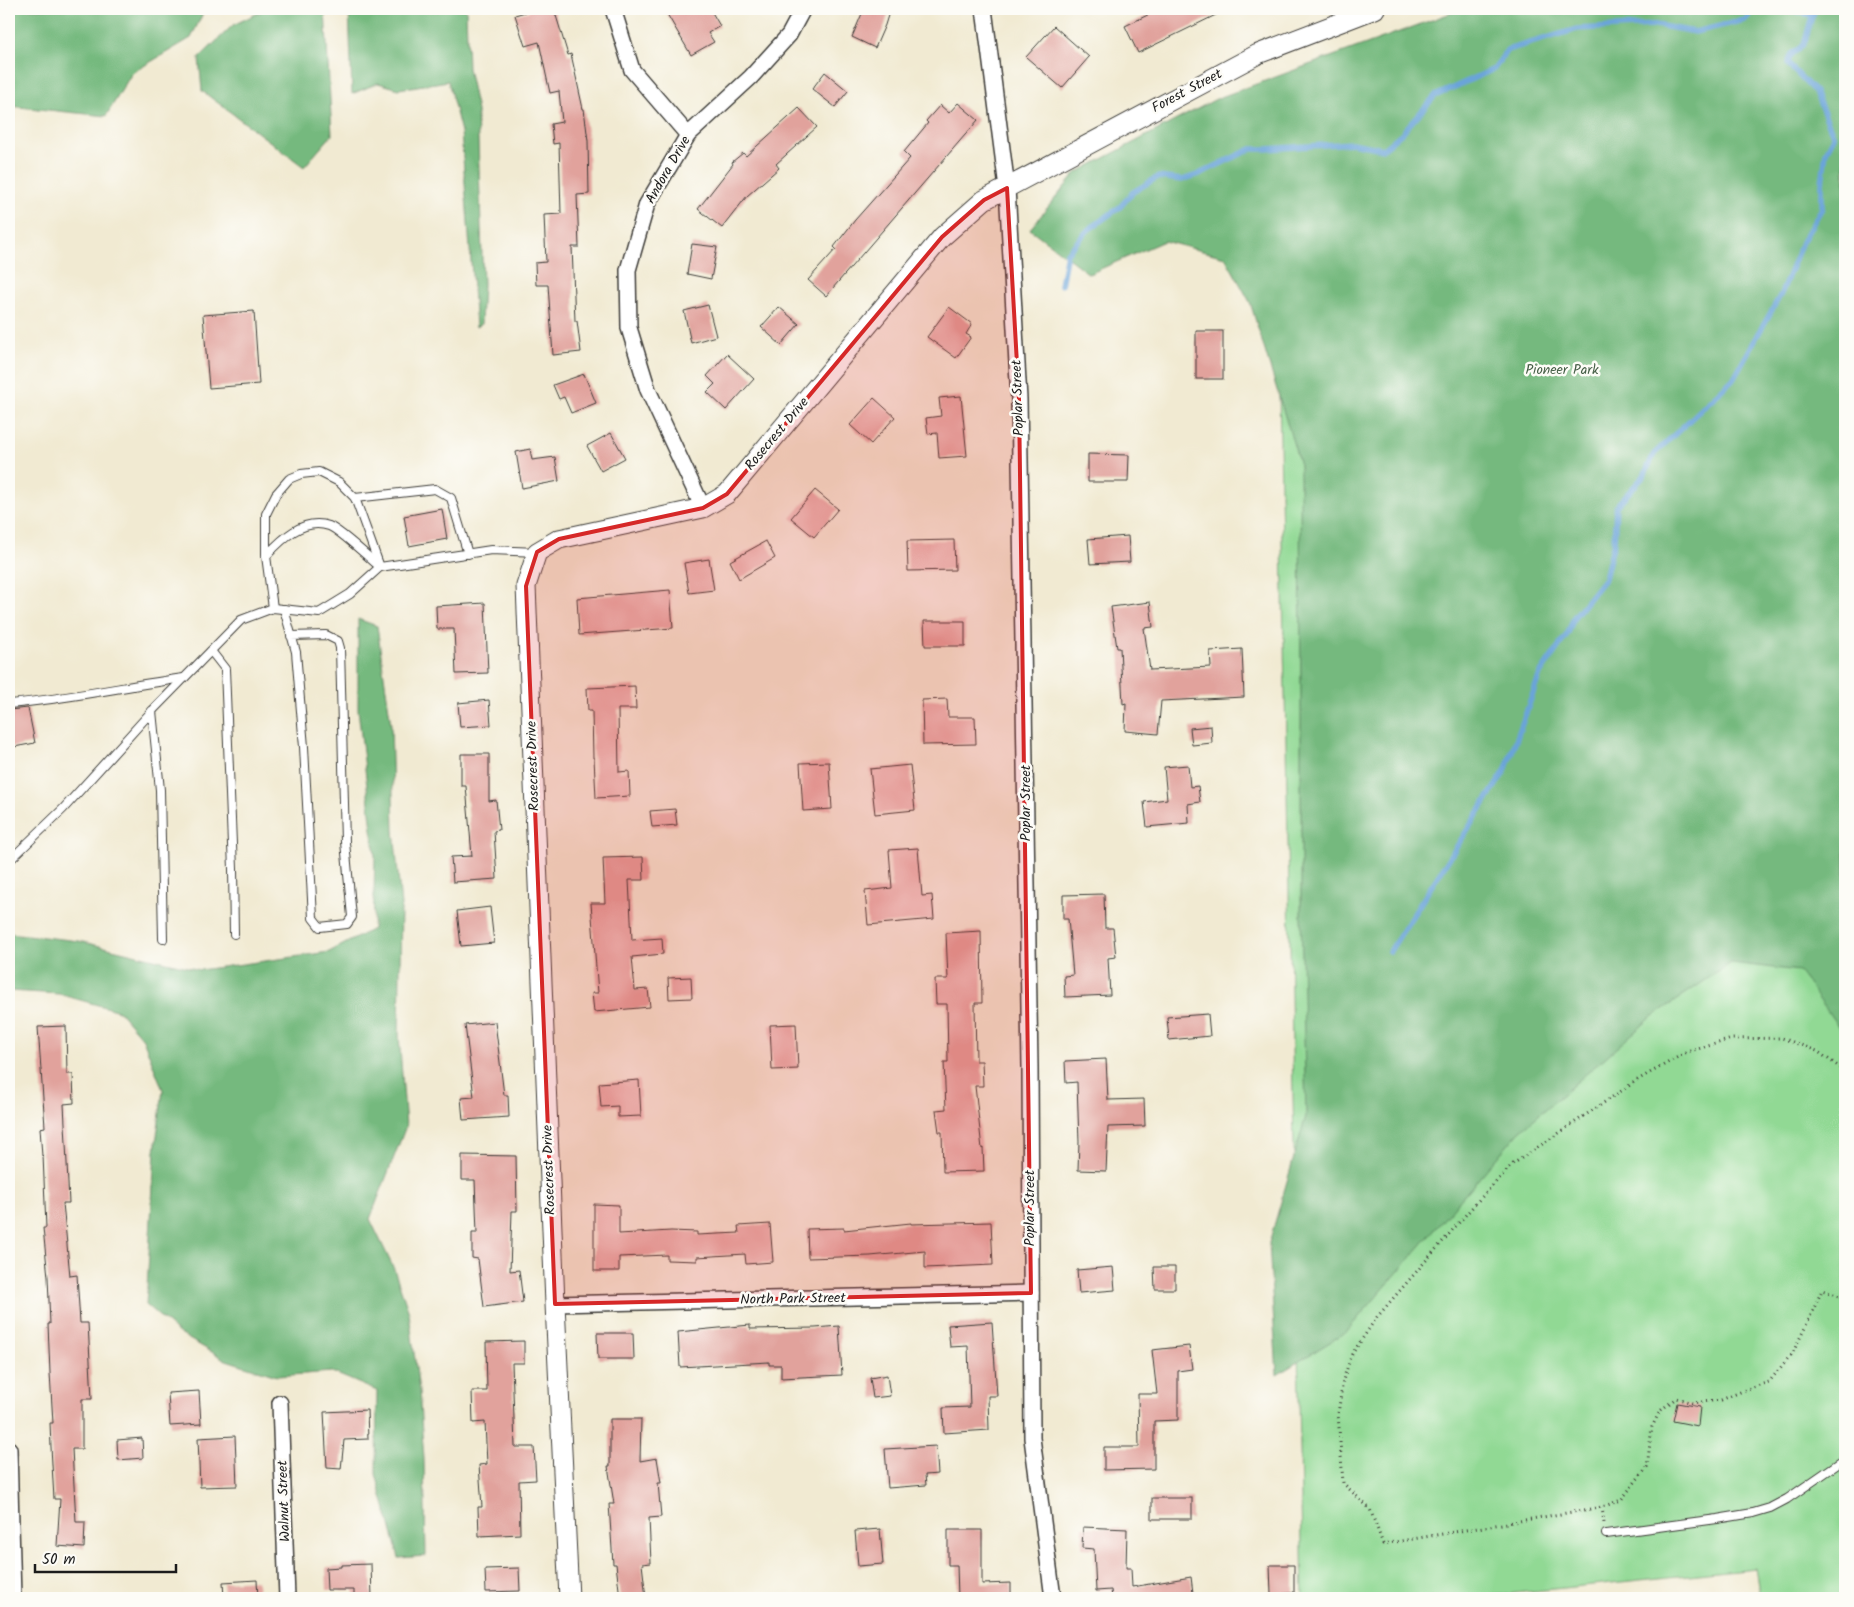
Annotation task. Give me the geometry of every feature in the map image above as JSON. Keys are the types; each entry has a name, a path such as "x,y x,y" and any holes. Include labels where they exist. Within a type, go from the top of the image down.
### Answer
{"street":[{"path":"613,9 632,70 688,135"},
{"name":"Andora Drive","path":"703,508 648,390 629,328 628,270 647,204 688,135 752,77 789,36 803,9"},
{"name":"Poplar Street","path":"984,9 1007,188 1020,399 1030,1067 1032,1438 1053,1598"},
{"name":"Forest Street","path":"1007,188 1258,54 1375,9"},
{"name":"Rosecrest Drive","path":"569,1598 555,1304 526,586 537,552 559,539 703,508 727,494 942,237 984,200 1007,188"},
{"name":"North Park Street","path":"555,1304 1031,1294"},
{"name":"Walnut Street","path":"280,1403 287,1598"},
{"path":"9,1449 13,1598"}],"lane":[{"path":"273,608 266,556 266,514 276,494 289,479 301,474 319,472 338,482 355,498 380,567"},
{"path":"355,498 435,489 451,498 468,554"},
{"path":"266,556 296,529 316,524 329,526 380,567"},
{"path":"9,860 63,809 152,711 241,620 273,608 319,613 350,594 380,567 491,550 537,552"},
{"path":"284,609 291,636 296,652 304,747 313,918 320,927 347,924 352,918 346,842 340,648 338,641 326,635 291,636"},
{"path":"211,651 224,669 234,934"},
{"path":"9,704 45,701 184,678"},
{"path":"152,711 160,790 163,939"},
{"path":"1606,1534 1752,1513 1770,1508 1845,1460"}],"path":[{"path":"1845,1070 1817,1051 1782,1038 1732,1039 1687,1052 1639,1079 1513,1164 1476,1203 1377,1317 1352,1354 1343,1380 1338,1414 1343,1483 1370,1510 1383,1544 1622,1500 1647,1467 1652,1427 1660,1411 1676,1398 1692,1403 1721,1400 1769,1382 1792,1352 1822,1290 1845,1298"}],"highlighted area":[{"path":"1007,188 1019,399 1031,1293 555,1304 526,586 537,552 559,539 703,508 727,494 942,237 984,200"}],"green space":[{"path":"9,9 205,9 191,38 132,73 106,116 9,106"},
{"path":"264,9 325,9 332,135 304,167 202,91 199,58 233,25"},
{"path":"349,9 466,9 468,68 477,111 483,284 481,324 476,327 461,132 448,81 399,89 378,83 352,94"},
{"name":"Pioneer Park","path":"1462,9 1845,9 1845,1036 1799,971 1731,963 1653,1016 1519,1132 1346,1332 1277,1375 1269,1243 1306,1116 1301,917 1300,465 1250,302 1225,257 1164,241 1089,274 1030,229 1076,173 1218,98"},
{"name":"Pioneer Park","path":"1845,21 1845,1598 1760,1598 1755,1568 1487,1596 1487,1598 1303,1598 1274,139"},
{"path":"358,619 377,626 391,725 394,830 401,906 399,1036 406,1126 370,1219 394,1269 409,1313 419,1391 424,1459 426,1556 399,1558 376,1474 377,1391 332,1372 277,1376 226,1360 180,1334 146,1305 155,1151 163,1090 143,1039 119,1011 59,994 9,991 9,933 79,941 200,970 329,952 373,929 375,855 358,709"}],"building":[{"path":"535,9 554,9 568,55 571,54 584,109 588,141 589,194 577,195 579,247 572,247 575,321 577,321 581,352 553,355 548,285 536,285 535,263 546,262 544,215 561,214 559,143 553,144 551,124 562,122 559,91 550,93 539,42 525,46 515,15"},
{"path":"677,9 710,9 720,26 708,33 714,42 691,55 667,14"},
{"path":"864,9 890,9 875,48 852,37"},
{"path":"1160,9 1228,9 1138,53 1125,26"},
{"path":"1054,26 1089,57 1062,88 1026,57"},
{"path":"825,72 848,91 835,107 812,89"},
{"path":"958,103 978,120 826,296 808,280 836,249 834,247 855,220 910,158 904,152 928,123 926,121 940,105 949,113"},
{"path":"799,108 817,127 776,164 779,168 747,196 722,228 698,209 733,164 732,162 743,153 746,156"},
{"path":"692,244 717,247 711,279 687,274"},
{"path":"708,305 716,336 691,343 684,311"},
{"path":"779,307 799,324 781,345 761,327"},
{"path":"949,307 972,324 966,334 971,337 956,358 927,337"},
{"path":"254,311 259,384 209,388 203,315"},
{"path":"1196,331 1223,331 1223,379 1196,379"},
{"path":"727,354 754,379 726,410 707,392 715,384 707,376"},
{"path":"584,374 596,403 571,413 564,397 559,399 553,385"},
{"path":"961,396 967,456 939,458 937,433 928,434 926,418 941,416 939,398"},
{"path":"874,398 895,417 871,444 850,425"},
{"path":"611,433 625,458 601,471 587,446"},
{"path":"530,449 532,460 555,457 559,481 522,488 516,452"},
{"path":"1088,454 1129,455 1128,482 1088,482"},
{"path":"815,490 838,509 814,537 791,518"},
{"path":"442,509 447,539 409,546 404,516"},
{"path":"1128,536 1130,562 1090,564 1088,539"},
{"path":"954,540 955,570 908,571 907,541"},
{"path":"766,541 775,558 739,579 730,561"},
{"path":"709,559 714,590 689,593 684,563"},
{"path":"670,590 673,628 579,635 577,598"},
{"path":"1150,602 1153,627 1144,628 1150,670 1211,667 1210,651 1242,649 1244,697 1161,701 1158,734 1125,731 1126,703 1123,704 1120,648 1117,648 1111,607"},
{"path":"485,603 488,673 456,674 454,629 437,629 436,606"},
{"path":"924,621 965,621 965,646 925,646"},
{"path":"635,686 636,709 618,709 619,772 629,771 630,796 596,798 592,711 588,711 587,688"},
{"path":"947,699 948,717 975,717 976,744 923,745 922,700"},
{"path":"489,700 491,725 460,727 458,703"},
{"path":"28,708 35,743 9,748 9,710"},
{"path":"1211,726 1212,743 1192,745 1190,728"},
{"path":"461,754 489,754 489,801 496,800 499,830 494,831 497,879 453,882 451,857 472,856 466,786 461,786"},
{"path":"829,762 832,809 803,811 800,763"},
{"path":"910,765 915,810 875,814 870,769"},
{"path":"1188,765 1190,787 1198,786 1200,802 1188,804 1189,823 1147,827 1144,802 1167,799 1164,767"},
{"path":"675,809 677,825 652,827 650,811"},
{"path":"918,848 922,896 932,895 934,919 868,925 865,891 892,888 889,850"},
{"path":"643,857 644,880 629,880 632,940 662,938 663,954 632,957 635,990 648,989 650,1007 594,1012 592,993 598,993 591,903 605,903 603,858"},
{"path":"1104,894 1105,928 1113,928 1116,957 1108,958 1110,995 1065,997 1064,976 1073,975 1068,919 1063,919 1063,895"},
{"path":"490,907 494,943 461,946 457,911"},
{"path":"981,931 982,1003 975,1003 976,1061 982,1061 983,1086 975,1086 984,1171 943,1172 942,1132 939,1132 936,1110 946,1109 944,1062 948,1062 947,1004 936,1004 935,979 948,979 946,933"},
{"path":"691,977 692,998 669,999 668,978"},
{"path":"1208,1014 1210,1036 1169,1040 1167,1017"},
{"path":"495,1022 504,1095 508,1095 509,1117 463,1120 461,1098 474,1097 465,1025"},
{"path":"796,1024 798,1069 772,1070 770,1025"},
{"path":"66,1026 67,1074 73,1074 74,1103 64,1104 69,1203 63,1203 70,1276 77,1275 80,1323 88,1323 92,1399 82,1399 82,1449 72,1449 76,1522 85,1522 84,1548 57,1546 60,1499 54,1499 50,1423 53,1423 48,1324 50,1324 43,1228 46,1228 40,1128 45,1127 38,1027"},
{"path":"1106,1059 1108,1100 1144,1099 1145,1126 1108,1127 1106,1171 1078,1170 1077,1082 1066,1083 1065,1061"},
{"path":"639,1080 641,1116 618,1117 618,1106 601,1107 599,1083"},
{"path":"462,1155 516,1156 517,1211 512,1211 510,1271 519,1270 523,1302 484,1307 478,1259 472,1258 472,1233 477,1233 475,1180 462,1180"},
{"path":"594,1204 619,1205 619,1234 671,1231 697,1232 697,1235 739,1233 738,1226 770,1224 773,1262 746,1264 745,1254 697,1257 697,1261 667,1260 667,1255 619,1257 619,1271 594,1271"},
{"path":"991,1222 993,1265 925,1268 925,1251 870,1256 808,1258 807,1229 844,1228 844,1230 911,1223"},
{"path":"1113,1267 1115,1290 1079,1293 1077,1270"},
{"path":"1154,1267 1175,1267 1175,1289 1155,1289"},
{"path":"992,1322 997,1396 988,1396 989,1430 944,1433 943,1408 970,1407 968,1346 950,1347 948,1325"},
{"path":"750,1325 750,1329 839,1326 842,1375 781,1378 781,1365 769,1365 769,1362 680,1367 678,1332"},
{"path":"597,1333 633,1333 634,1359 598,1359"},
{"path":"524,1341 524,1363 512,1363 515,1447 534,1447 536,1480 519,1481 520,1534 479,1536 478,1507 482,1507 479,1465 487,1464 485,1422 473,1423 472,1391 487,1391 486,1342"},
{"path":"1189,1346 1192,1369 1178,1371 1178,1420 1154,1421 1154,1469 1104,1470 1104,1447 1139,1447 1138,1394 1157,1394 1152,1350"},
{"path":"887,1375 890,1396 873,1398 870,1378"},
{"path":"199,1391 201,1424 170,1426 168,1393"},
{"path":"1677,1403 1700,1407 1698,1426 1673,1421"},
{"path":"367,1410 368,1439 344,1440 341,1469 327,1468 324,1412"},
{"path":"610,1419 641,1419 640,1461 657,1458 661,1483 658,1483 661,1517 649,1518 651,1563 642,1564 646,1598 620,1598 616,1564 613,1564 609,1504 614,1504 608,1466 610,1466"},
{"path":"235,1436 237,1486 200,1487 198,1438"},
{"path":"142,1438 143,1458 118,1460 117,1440"},
{"path":"936,1446 938,1474 925,1475 926,1485 888,1488 885,1449"},
{"path":"1152,1498 1192,1498 1192,1519 1152,1519"},
{"path":"1083,1527 1127,1529 1126,1568 1131,1568 1132,1587 1191,1577 1193,1593 1161,1598 1112,1598 1111,1590 1096,1591 1094,1549 1082,1548"},
{"path":"880,1529 883,1564 858,1566 855,1531"},
{"path":"948,1530 982,1530 982,1584 1011,1583 1011,1598 958,1598 957,1565 948,1565"},
{"path":"371,1564 372,1598 354,1598 354,1590 327,1590 326,1568 341,1567 341,1565"},
{"path":"1270,1565 1294,1565 1294,1593 1271,1594"},
{"path":"519,1568 520,1591 486,1592 485,1569"},
{"path":"257,1580 258,1598 224,1598 223,1582"}],"waterway":[{"path":"1061,285 1067,253 1088,230 1120,207 1133,192 1158,177 1182,180 1197,175 1251,149 1352,143 1383,149 1402,133 1435,96 1494,69 1507,50 1577,29 1656,25 1695,32 1745,20 1755,9"},
{"path":"1784,9 1812,15"},
{"path":"1390,951 1505,771 1540,674 1568,633 1574,617 1605,578 1614,542 1616,506 1644,476 1654,454 1733,379 1781,294 1802,242 1822,208 1822,183 1826,152 1834,137 1815,92 1788,64 1792,54 1804,43 1816,9"}]}
